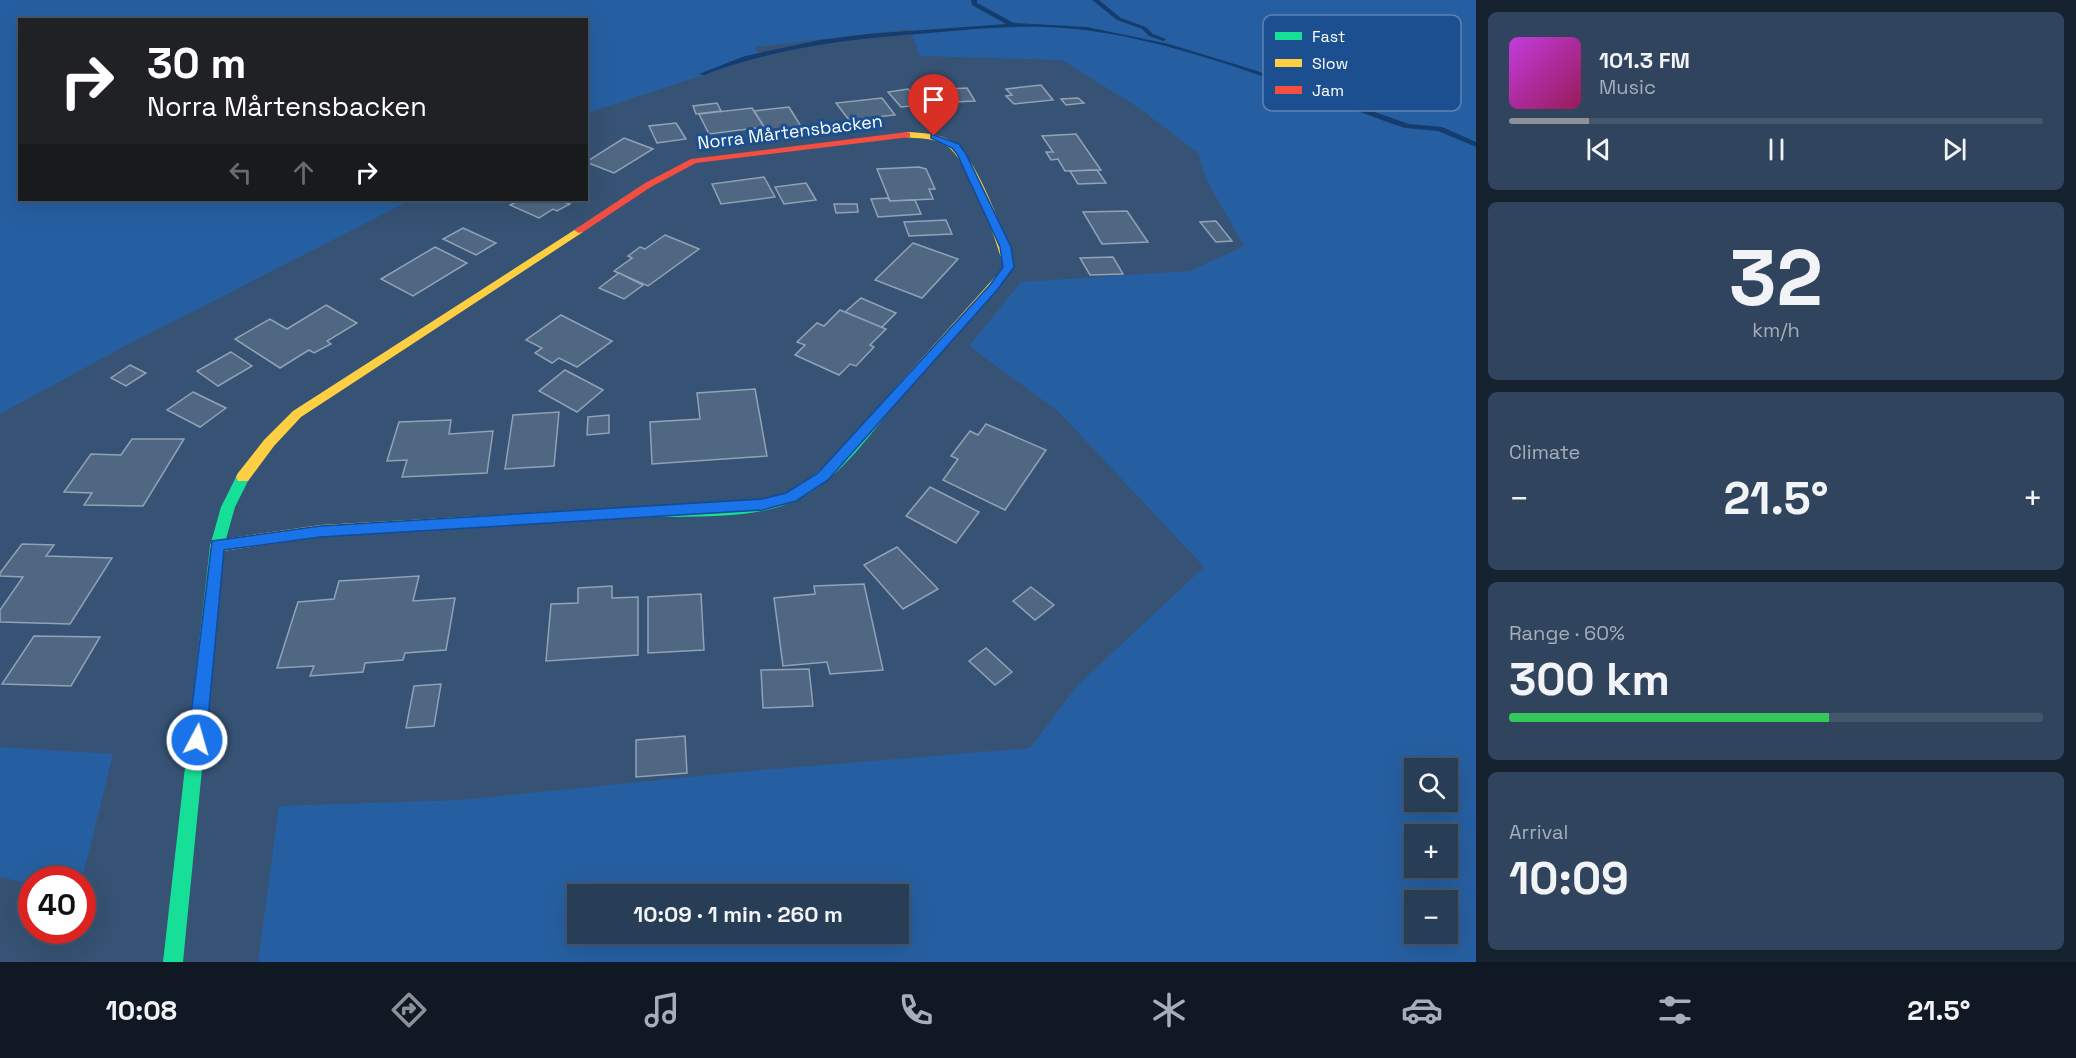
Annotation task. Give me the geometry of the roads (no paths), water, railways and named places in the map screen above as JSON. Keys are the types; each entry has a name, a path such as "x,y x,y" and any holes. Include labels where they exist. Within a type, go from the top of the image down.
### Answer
{"street":[{"name":"Norra Mårtensbacken","path":"173,962 217,546 221,527 236,486 255,457 297,414 677,168 694,161 907,135 934,136 955,146 961,154 1005,247 1009,267 994,287 823,476 791,497 762,505 320,531 217,546"}],"waterway":[{"path":"974,0 974,4 1011,24"},
{"path":"1095,0 1119,19 1144,28 1151,35 1163,39"},
{"path":"702,74 748,57 796,46 892,34 990,26 1038,25 1063,26 1127,36 1208,57 1263,75"},
{"path":"1366,111 1408,126 1439,129 1476,145"}]}
